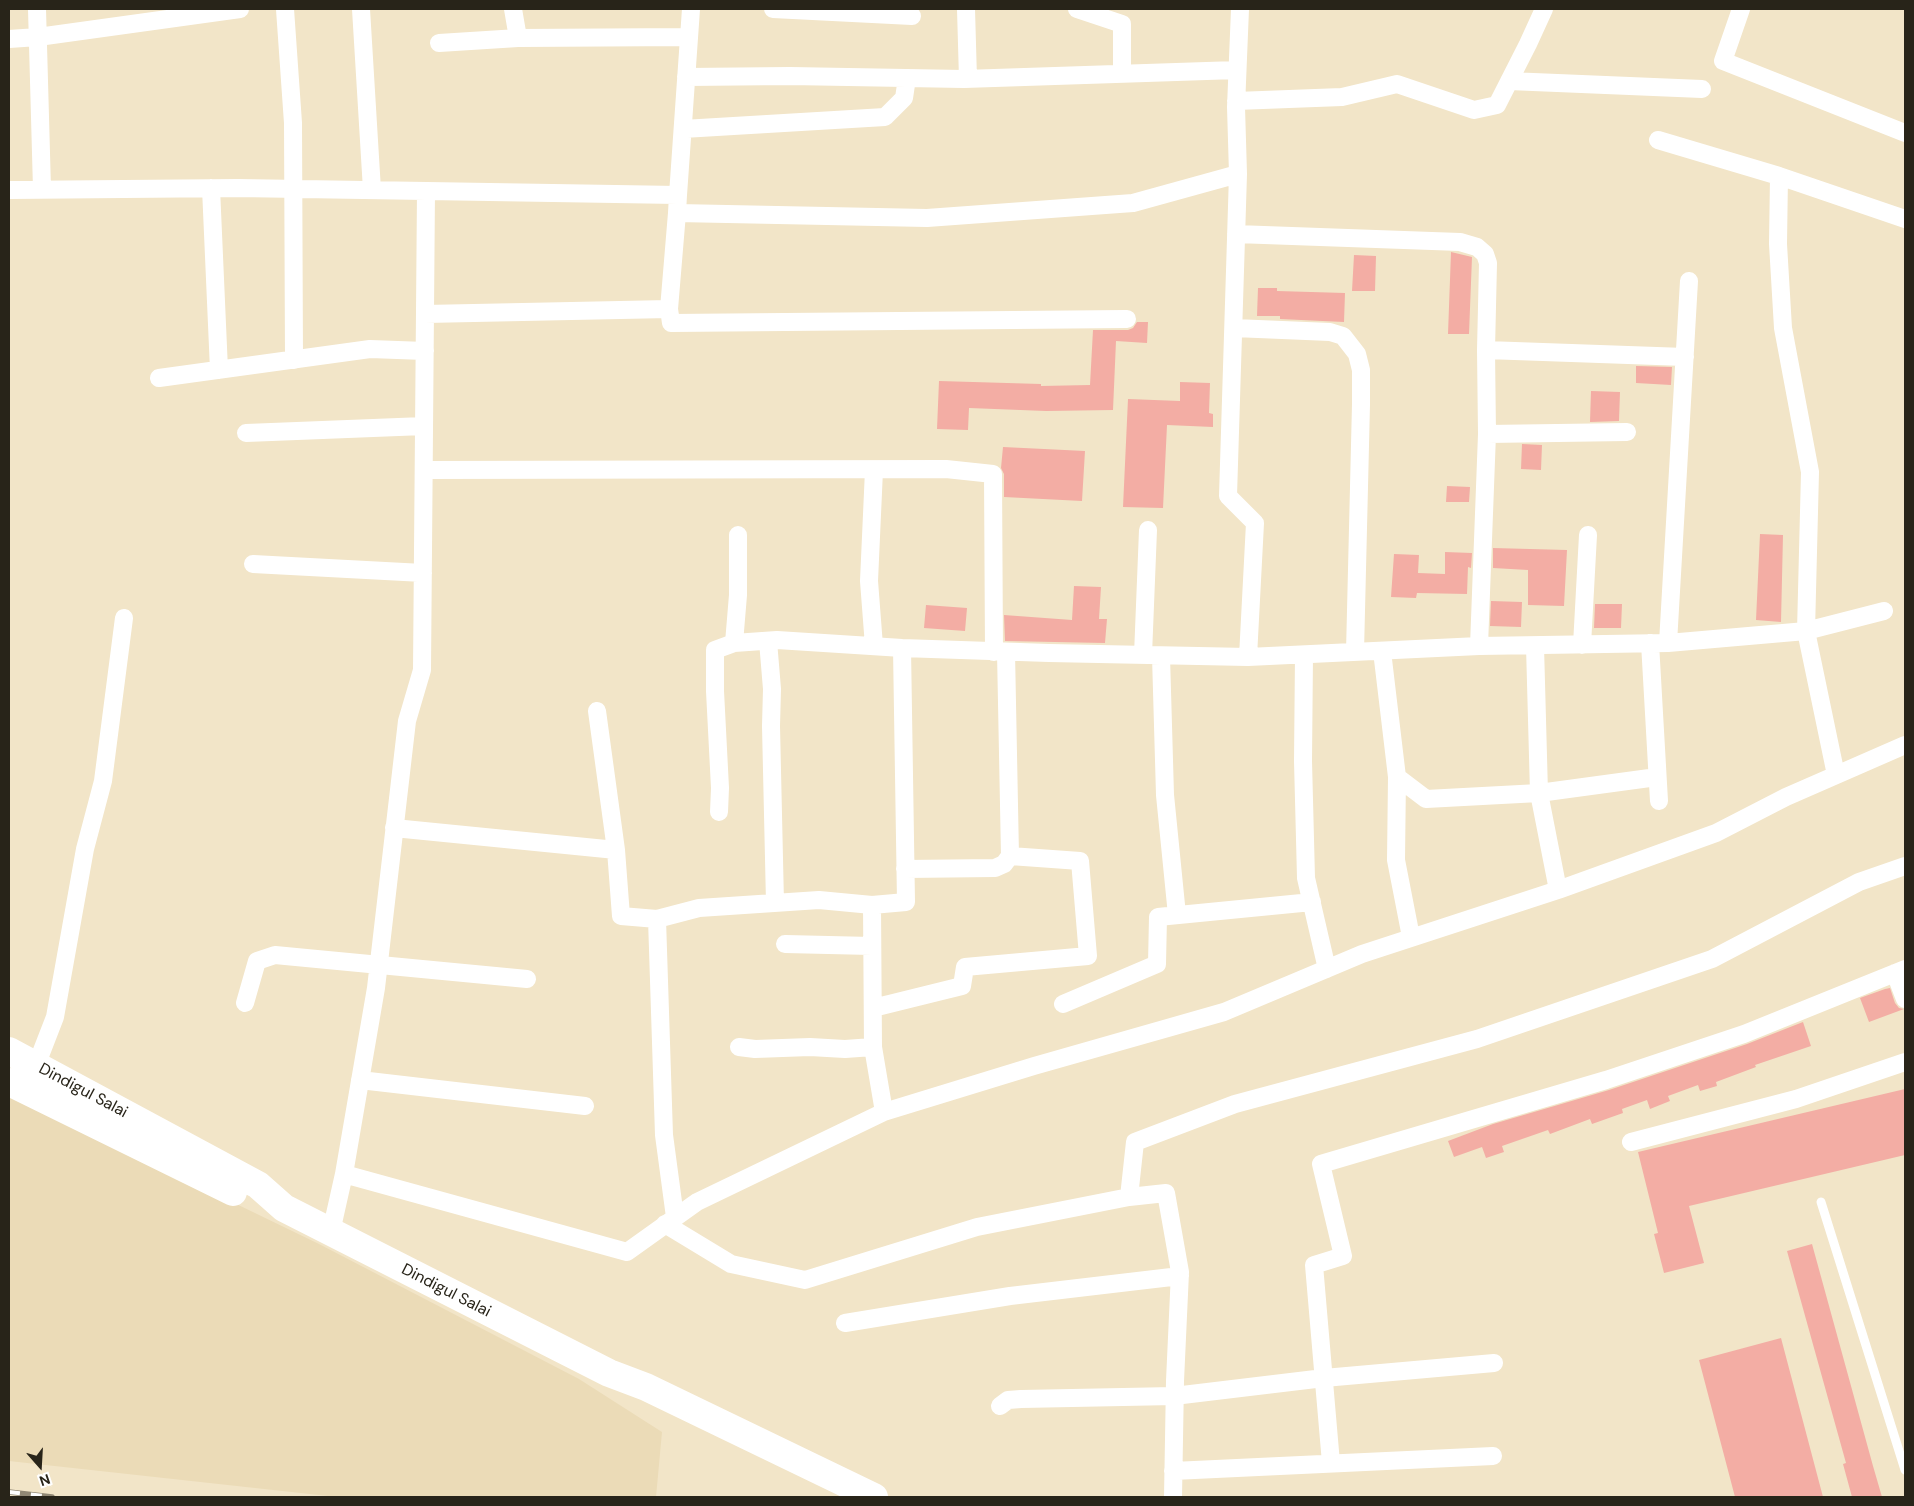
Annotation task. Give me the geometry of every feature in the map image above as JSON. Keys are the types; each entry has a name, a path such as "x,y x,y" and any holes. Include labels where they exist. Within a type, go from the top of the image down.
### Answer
{"main road":[{"name":"Dindigul Salai","path":"9,1051 258,1185 284,1208 609,1373 646,1387 874,1497"},
{"name":"Dindigul Salai","path":"9,1082 252,1202 284,1208"},
{"name":"Dindigul Salai","path":"609,1373 640,1404 830,1497"}],"street":[{"path":"37,9 42,189"},
{"path":"9,39 38,37 240,9"},
{"path":"285,9 293,123 294,360"},
{"path":"361,9 372,190"},
{"path":"513,9 518,38"},
{"path":"692,9 669,309 671,324 1127,319"},
{"path":"773,9 912,16"},
{"path":"966,9 968,78"},
{"path":"1077,9 1122,24 1122,73"},
{"path":"1240,9 1236,102 1238,174 1228,496 1255,523 1248,657"},
{"path":"1236,102 1342,97 1398,84 1474,110 1497,105 1544,9"},
{"path":"1741,9 1723,61 1905,134"},
{"path":"440,43 518,38 689,37"},
{"path":"686,77 968,78 1238,70"},
{"path":"683,129 885,118 904,98 907,78"},
{"path":"1509,81 1702,89"},
{"path":"1658,140 1779,176 1905,219"},
{"path":"677,213 927,218 1133,203 1238,174"},
{"path":"1779,176 1778,244 1783,328 1810,472 1806,631 1836,775"},
{"path":"211,188 220,370"},
{"path":"9,190 211,188 678,194"},
{"path":"331,1232 344,1174 379,964 406,721 422,670 426,191"},
{"path":"1236,234 1460,242 1477,247 1485,254 1488,263 1487,434 1479,646"},
{"path":"1668,643 1689,281"},
{"path":"425,314 669,309"},
{"path":"1234,328 1330,332 1343,336 1356,354 1361,370 1361,396 1355,652"},
{"path":"159,378 370,349 425,351"},
{"path":"1486,350 1685,357"},
{"path":"246,433 424,426"},
{"path":"1487,434 1628,432"},
{"path":"424,470 946,469 993,474 1010,856 1004,864 995,868 905,869"},
{"path":"874,470 869,581 874,646"},
{"path":"1143,655 1148,530"},
{"path":"734,643 738,595 738,535"},
{"path":"1582,645 1588,535"},
{"path":"253,564 423,574"},
{"path":"718,812 720,788 715,650 734,643 768,641 1000,652 1248,657 1479,646 1668,643 1806,631 1884,611"},
{"path":"36,1066 55,1017 85,849 103,781 124,618"},
{"path":"768,641 772,689 771,726 775,904"},
{"path":"1650,643 1658,801"},
{"path":"1535,646 1538,793 1558,890"},
{"path":"597,711 616,850 621,916 657,919 699,908 819,900 872,905 906,902 902,648"},
{"path":"1382,651 1397,776 1396,860 1411,937"},
{"path":"1304,655 1306,878 1326,969"},
{"path":"1161,656 1164,796 1177,915"},
{"path":"344,1174 627,1252 697,1202 884,1112 1034,1066 1224,1012 1362,954 1558,890 1716,833 1786,797 1905,746"},
{"path":"1397,776 1426,799 1538,793 1657,777"},
{"path":"394,828 616,850"},
{"path":"873,1008 962,986 965,967 1088,956 1080,861 1010,856"},
{"path":"1129,1197 1135,1142 1235,1104 1477,1039 1712,959 1859,882 1905,866"},
{"path":"1063,1004 1158,964 1158,917 1312,902"},
{"path":"872,905 873,1047 884,1112"},
{"path":"657,919 664,1135 670,1221"},
{"path":"785,944 872,946"},
{"path":"245,1003 257,961 266,957 284,955 527,979"},
{"path":"1331,1463 1314,1265 1343,1256 1321,1164 1606,1080 1744,1034 1900,971 1905,1000"},
{"path":"739,1048 810,1047 845,1049 873,1047"},
{"path":"1631,1142 1796,1099 1905,1062"},
{"path":"360,1080 585,1106"},
{"path":"670,1221 731,1264 805,1280 977,1227 1129,1197 1166,1193 1180,1276 1174,1396 1173,1497"},
{"path":"845,1324 1010,1296 1180,1276"},
{"path":"1000,1406 1008,1400 1174,1396 1324,1378 1494,1363"},
{"path":"1174,1471 1493,1456"}],"lane":[{"path":"1821,1202 1905,1470"}],"shaded area":[{"path":"9,1094 319,1244 579,1379 662,1432 656,1497 337,1497 9,1461"}],"building":[{"path":"1451,252 1472,257 1469,334 1448,334"},
{"path":"1354,255 1376,256 1375,291 1352,291"},
{"path":"1258,288 1277,288 1277,291 1345,293 1344,322 1280,319 1280,316 1257,316"},
{"path":"1137,322 1148,322 1147,343 1116,341 1113,410 1046,411 969,408 968,430 937,429 939,381 1041,384 1041,386 1090,385 1093,330 1128,330 1133,328"},
{"path":"1636,366 1672,367 1671,385 1636,383"},
{"path":"1180,382 1210,383 1209,413 1213,414 1213,427 1167,425 1163,508 1123,507 1128,399 1180,401"},
{"path":"1591,391 1620,392 1619,421 1590,422"},
{"path":"1522,444 1542,445 1541,470 1521,469"},
{"path":"1003,447 1085,451 1082,501 1004,497 1004,474 1001,468"},
{"path":"1447,486 1470,487 1469,502 1446,502"},
{"path":"1760,534 1783,535 1781,622 1756,620"},
{"path":"1493,548 1567,550 1564,606 1528,605 1528,570 1493,568"},
{"path":"1445,552 1472,553 1471,568 1468,567 1467,594 1417,593 1416,598 1391,597 1394,554 1419,555 1418,573 1445,574"},
{"path":"1074,586 1101,587 1099,619 1107,619 1105,643 1005,641 1004,615 1072,620"},
{"path":"1491,601 1522,602 1521,627 1490,626"},
{"path":"1595,604 1622,604 1621,628 1594,628"},
{"path":"926,605 967,608 965,631 924,628"},
{"path":"1890,988 1895,1003 1899,1008 1904,1009 1869,1022 1860,998"},
{"path":"1803,1022 1811,1046 1755,1065 1756,1067 1716,1082 1717,1086 1700,1091 1698,1085 1668,1096 1670,1101 1650,1109 1647,1100 1622,1109 1623,1113 1592,1124 1590,1119 1550,1134 1548,1130 1502,1146 1504,1152 1486,1158 1482,1147 1454,1157 1448,1141 1493,1124 1609,1090 1747,1044"},
{"path":"1905,1089 1905,1155 1689,1206 1704,1263 1664,1273 1654,1234 1658,1233 1638,1152"},
{"path":"1812,1244 1882,1497 1852,1497 1843,1464 1846,1463 1787,1251"},
{"path":"1781,1338 1823,1497 1735,1497 1699,1360"}],"railway":[{"path":"9,1492 52,1497"}]}
